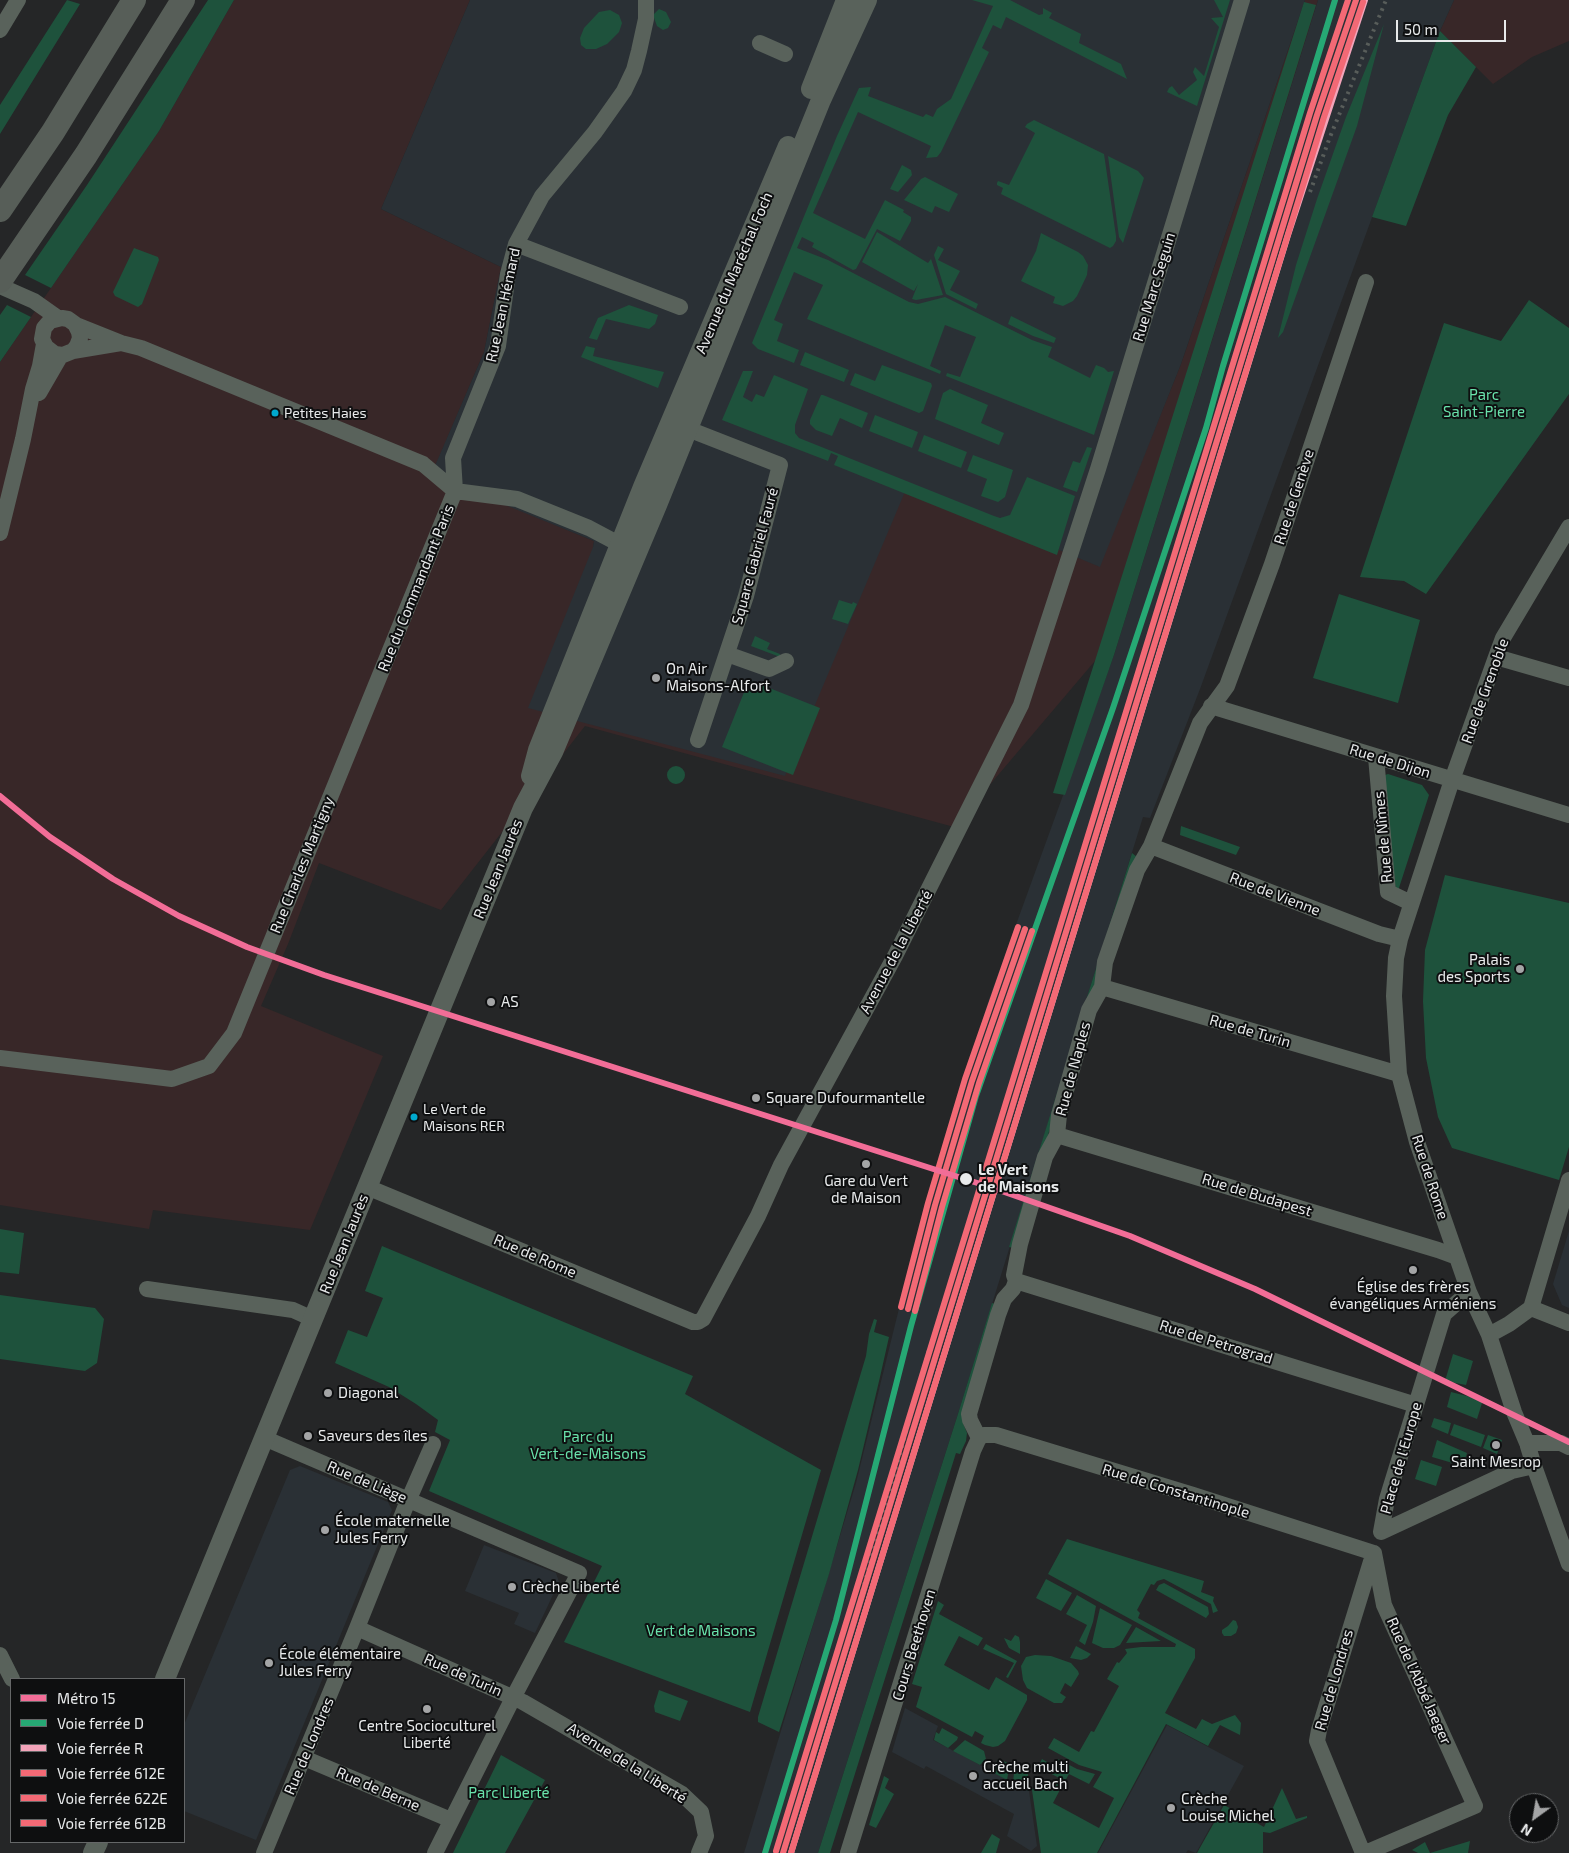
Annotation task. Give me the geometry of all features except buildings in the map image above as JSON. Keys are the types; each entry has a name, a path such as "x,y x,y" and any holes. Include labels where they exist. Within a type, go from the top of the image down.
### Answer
{"highway":[{"path":"0,210 52,132 134,0"},
{"path":"0,281 86,155 183,0"}],"main road":[{"name":"Avenue du Maréchal Foch","path":"629,549 643,488 821,66 846,0"},
{"name":"Avenue du Maréchal Foch","path":"657,505 821,100 867,0"},
{"name":"Rue Jean Jaurès","path":"165,1678 522,808 538,750 629,549 657,505"}],"street":[{"path":"0,30 18,0"},
{"name":"Rue Jean Hémard","path":"455,491 453,458 498,346 508,274 516,244 542,196 595,132 624,91 634,70 639,52 646,19 646,0"},
{"name":"Rue Marc Seguin","path":"1063,574 1098,469 1242,0"},
{"path":"760,43 785,54"},
{"path":"516,244 680,307"},
{"name":"Rue de Genève","path":"1211,706 1228,686 1272,564 1366,282"},
{"path":"0,286 34,301 58,318"},
{"path":"22,295 38,318 43,338 51,352 67,353 121,343"},
{"path":"0,533 40,366 43,338 50,321 58,318 67,319 76,325 121,343 141,348 423,464 455,491 517,498 590,528 629,549"},
{"path":"30,406 67,353 77,346 80,338 76,325"},
{"name":"Square Gabriel Fauré","path":"688,429 780,465 746,596 698,740"},
{"name":"Rue du Commandant Paris","path":"376,684 455,491"},
{"name":"Rue de Grenoble","path":"1452,780 1503,638 1567,535"},
{"name":"Avenue de la Liberté","path":"703,1319 758,1216 781,1165 895,956 1021,705 1063,574"},
{"path":"727,654 769,669 786,661"},
{"path":"1496,657 1569,678"},
{"name":"Rue Charles Martigny","path":"0,1058 172,1080 209,1066 234,1033 376,684"},
{"name":"Rue de Dijon","path":"1211,706 1569,815"},
{"name":"Rue de Naples","path":"1016,1282 1014,1274 1020,1244 1045,1157 1057,1135 1059,1115 1089,1010 1102,987 1105,962 1136,870 1151,846 1200,723 1211,706"},
{"name":"Rue de Nîmes","path":"1376,757 1388,892 1411,903"},
{"name":"Rue de Rome","path":"1452,780 1411,903 1396,958 1394,996 1398,1074 1417,1142 1469,1292 1489,1335 1514,1412 1527,1442 1569,1564"},
{"name":"Rue de Vienne","path":"1151,846 1379,934 1400,940"},
{"name":"Rue de Turin","path":"1102,987 1398,1074"},
{"name":"Rue de Budapest","path":"1057,1135 1457,1257"},
{"path":"1489,1335 1509,1324 1531,1308 1569,1180"},
{"name":"Rue de Rome","path":"367,1186 693,1322 703,1319"},
{"path":"979,1438 969,1414 1004,1298 1013,1289 1016,1282"},
{"name":"Rue de Petrograd","path":"1016,1282 1416,1405"},
{"path":"147,1289 293,1310 313,1319"},
{"name":"Place de l'Europe","path":"1381,1532 1386,1499 1444,1314 1469,1292"},
{"path":"1531,1308 1569,1323"},
{"name":"Rue de Constantinople","path":"979,1438 984,1435 996,1435 1374,1553"},
{"name":"Rue de Liège","path":"264,1438 579,1573 513,1698"},
{"name":"Cours Beethoven","path":"848,1853 979,1438"},
{"path":"1527,1442 1560,1443 1569,1448"},
{"name":"Rue de Londres","path":"264,1853 408,1499 433,1444"},
{"name":"Place de l'Europe","path":"1381,1532 1512,1471 1534,1466"},
{"name":"Rue de Londres","path":"1364,1853 1317,1741 1327,1702 1381,1532"},
{"name":"Rue de l'Abbé Jaeger","path":"1364,1853 1475,1806 1384,1605 1374,1553"},
{"name":"Rue de Turin","path":"357,1628 513,1698"},
{"path":"0,1655 12,1678"},
{"path":"435,1853 513,1698"},
{"name":"Avenue de la Liberté","path":"513,1698 548,1715 682,1794 700,1812 706,1836 700,1853"},
{"name":"Rue de Berne","path":"304,1758 451,1820"}],"shaded area":[{"path":"234,0 470,0 381,209 501,267 484,352 432,474 594,541 593,547 907,487 1099,566 1181,364 1305,0 1318,0 1160,508 1111,642 954,827 585,726 441,910 319,863 288,944 261,1006 383,1056 310,1230 153,1210 149,1229 0,1205 0,362 159,131"},
{"path":"470,0 1305,0 1181,364 1100,567 907,487 785,776 528,708 594,541 431,475 484,352 501,267 381,209"},
{"path":"1318,0 1454,0 1440,31 1200,689 1150,818 1143,817 957,1417 818,1853 744,1853 856,1483 926,1199 989,999 1114,655"},
{"path":"1454,0 1569,0 1569,41 1532,57 1493,84 1440,31"},
{"path":"1569,1231 1569,1308 1562,1305 1553,1284"},
{"name":"École élémentaire Jules Ferry","path":"300,1466 388,1502 392,1510 256,1840 185,1811 185,1723 290,1470"},
{"name":"Crèche Liberté","path":"484,1545 556,1573 559,1582 535,1633 514,1624 519,1613 465,1591"},
{"name":"Crèche multi accueil Bach","path":"905,1708 938,1726 933,1740 1029,1791 1037,1846 1031,1851 1007,1836 1014,1814 926,1766 924,1769 892,1752"},
{"name":"Crèche Louise Michel","path":"1167,1725 1244,1766 1196,1853 1188,1850 1186,1853 1098,1853"}],"green space":[{"path":"67,0 80,4 0,134 0,105"},
{"path":"208,0 234,0 159,131 51,288 25,275 87,185"},
{"path":"972,0 1010,0 1039,15 1043,14 1043,8 1052,13 1049,18 1081,34 1079,43 1121,64 1127,79 1006,17 1001,29 993,25 982,48 989,52 937,157 926,158 931,146 858,112 813,213 865,239 885,200 904,210 903,212 911,217 911,221 900,241 877,229 856,269 853,270 812,247 814,243 802,237 797,248 828,260 909,302 918,304 945,297 1032,340 1052,347 1048,357 1090,378 1096,365 1108,372 1114,371 1094,435 946,376 947,373 960,377 976,337 945,325 930,366 941,371 940,374 807,319 823,285 794,272 774,320 783,324 777,341 799,350 794,363 758,349 752,343 837,136 859,88 871,87 868,96 923,117 926,114 933,117 937,109 951,99 993,6"},
{"path":"1214,0 1230,0 1197,106 1167,92 1172,86 1179,95 1197,80 1193,72 1195,67 1204,76 1219,27 1211,18 1223,17"},
{"path":"1304,2 1316,5 1114,655 1065,795 1053,793"},
{"path":"659,9 666,12 671,22 668,28 663,30 657,26 653,15"},
{"path":"610,10 619,15 622,23 619,32 607,44 596,49 586,49 581,45 580,38 584,28 599,12"},
{"path":"1384,24 1357,126 1283,332 1278,338 1296,265 1317,199 1346,117"},
{"path":"1440,31 1476,67 1448,115 1406,226 1372,217"},
{"path":"1034,120 1104,154 1116,236 1116,241 1110,248 1001,194 1003,188 997,185 997,183 998,181 1009,185 1035,133 1025,127"},
{"path":"1108,156 1138,171 1144,178 1123,243 1119,237"},
{"path":"902,165 911,170 912,175 898,192 890,189"},
{"path":"925,177 958,194 949,212 935,206 932,213 904,200 921,179"},
{"path":"877,232 928,263 931,259 943,295 916,300 912,299 918,284 914,291 862,262"},
{"path":"1041,233 1078,252 1083,256 1088,265 1087,275 1077,296 1073,301 1063,306 1053,303 1055,297 1021,281 1036,251"},
{"path":"938,246 944,249 938,260 960,271 950,290 978,304 976,309 946,294 934,255"},
{"path":"134,248 158,257 159,260 142,304 138,307 115,296 113,292"},
{"name":"Parc Saint-Pierre","path":"1529,300 1569,328 1569,394 1426,594 1404,581 1360,577 1444,323 1501,341"},
{"path":"7,305 31,317 0,362 0,315"},
{"path":"629,305 658,315 655,324 649,329 606,319 597,340 589,338 598,318"},
{"path":"1011,316 1056,338 1054,343 1033,336 1008,324"},
{"path":"586,346 595,348 593,356 664,372 658,388 581,357"},
{"path":"805,352 849,370 844,382 800,365"},
{"path":"882,365 931,383 932,386 923,411 919,413 850,385 855,373 875,381"},
{"path":"743,371 753,371 743,397 752,402 756,394 764,397 774,375 808,389 795,425 795,433 799,438 994,516 1000,518 1010,515 1027,477 1075,496 1057,555 834,465 838,456 831,453 828,461 722,420"},
{"path":"950,389 988,405 981,423 1004,433 999,445 935,419 943,393"},
{"path":"821,395 868,413 862,428 840,418 832,436 816,430 810,424 810,420"},
{"path":"875,415 918,432 912,448 869,431"},
{"path":"924,435 967,452 961,468 918,451"},
{"path":"1087,447 1092,448 1077,492 1063,487 1073,461 1080,463"},
{"path":"973,455 1013,470 1005,497 998,502 981,496 987,479 967,471"},
{"path":"1339,594 1420,620 1398,703 1313,678"},
{"path":"839,600 857,604 848,624 832,619"},
{"path":"755,636 770,643 767,649 780,654 780,657 751,646"},
{"path":"749,680 820,708 793,775 722,747"},
{"path":"676,766 682,769 685,775 682,781 676,784 670,781 667,775 670,769"},
{"path":"1388,774 1422,785 1429,795 1398,891 1396,891 1382,776"},
{"path":"1181,826 1240,847 1236,855 1180,835"},
{"path":"1132,853 1137,857 1091,996 1013,1248 1009,1247"},
{"path":"1445,875 1569,903 1569,1147 1559,1180 1452,1148 1438,1117 1426,1058 1423,1001 1425,950"},
{"path":"0,1229 24,1233 19,1274 0,1272"},
{"name":"Parc du Vert-de-Maisons","path":"382,1246 693,1376 685,1394 821,1470 750,1712 564,1642 602,1566 429,1491 450,1440 435,1432 438,1420 389,1387 335,1363 348,1330 367,1337 383,1298 365,1291"},
{"path":"0,1295 95,1308 104,1319 97,1363 85,1371 0,1359"},
{"path":"992,1303 995,1304 963,1423 967,1433 966,1441 960,1454 956,1453 830,1853 818,1853 957,1417"},
{"path":"874,1319 877,1320 874,1332 889,1337 880,1377 858,1470 829,1574 779,1732 758,1722 758,1717 866,1356 869,1334"},
{"path":"1453,1354 1473,1361 1466,1385 1445,1381"},
{"path":"1451,1392 1483,1400 1477,1419 1447,1407"},
{"path":"1434,1418 1451,1423 1448,1434 1431,1427"},
{"path":"1454,1424 1485,1435 1481,1447 1450,1435"},
{"path":"1488,1435 1502,1440 1497,1454 1483,1448"},
{"path":"1437,1440 1467,1453 1463,1466 1432,1457"},
{"path":"1421,1460 1442,1467 1436,1486 1415,1479"},
{"path":"1067,1539 1204,1581 1201,1592 1214,1597 1213,1601 1218,1611 1213,1613 1211,1604 1164,1579 1157,1581 1154,1585 1151,1584 1137,1610 1140,1613 1138,1618 1195,1649 1195,1658 1165,1713 1196,1729 1202,1719 1212,1724 1235,1715 1241,1723 1240,1735 1220,1725 1208,1746 1166,1724 1097,1853 1041,1853 1032,1790 1036,1785 1054,1787 1057,1783 1062,1786 1053,1803 1099,1828 1114,1798 1093,1787 1102,1772 1079,1765 1048,1748 1054,1738 1079,1752 1091,1731 1094,1732 1119,1686 1107,1679 1117,1662 1119,1663 1127,1653 1125,1649 1175,1647 1176,1644 1048,1574"},
{"path":"1046,1579 1072,1593 1061,1611 1036,1598"},
{"path":"1164,1583 1208,1607 1209,1614 1206,1618 1156,1590 1159,1585"},
{"path":"1077,1595 1096,1606 1085,1645 1079,1641 1087,1625 1066,1614"},
{"path":"938,1601 944,1605 939,1614 983,1638 978,1646 959,1636 944,1665 989,1690 996,1677 1027,1695 1027,1700 1005,1741 998,1746 985,1745 981,1743 984,1736 975,1731 972,1737 916,1707 922,1687 912,1684"},
{"path":"1100,1608 1132,1625 1120,1645 1114,1648 1103,1648 1092,1643"},
{"path":"1233,1620 1236,1621 1238,1627 1236,1633 1231,1636 1224,1636 1222,1630"},
{"path":"1136,1627 1161,1641 1126,1643"},
{"path":"1015,1635 1019,1637 1020,1654 1009,1648 1004,1638 1011,1641"},
{"path":"986,1644 1017,1661 1008,1678 1006,1677 1014,1663 983,1649"},
{"path":"1076,1646 1091,1654 1081,1660 1070,1658"},
{"path":"1035,1655 1051,1656 1071,1663 1078,1671 1079,1674 1071,1687 1065,1683 1060,1693 1066,1697 1062,1703 1054,1703 1027,1688 1023,1680 1021,1666 1026,1657"},
{"path":"659,1690 688,1701 680,1721 655,1712 654,1706"},
{"path":"942,1728 958,1737 948,1748 934,1740 936,1732 939,1734"},
{"path":"965,1740 984,1751 986,1759 980,1765 953,1751"},
{"name":"Parc Liberté","path":"501,1755 545,1780 505,1853 453,1853"},
{"path":"999,1759 1010,1764 1007,1780 994,1773"},
{"path":"1042,1759 1054,1766 1058,1759 1077,1769 1095,1774 1089,1784 1069,1774 1065,1781 1038,1767"},
{"path":"1017,1768 1028,1774 1028,1791 1013,1783 1014,1773"},
{"path":"884,1776 889,1779 885,1788 894,1794 876,1828 869,1825"},
{"path":"1282,1788 1296,1819 1307,1816 1307,1818 1270,1833 1263,1832 1263,1853 1197,1853 1224,1805 1264,1827"},
{"path":"992,1834 1000,1839 996,1853 981,1853"},
{"path":"1470,1841 1468,1853 1430,1853"},
{"path":"1425,1842 1430,1853 1418,1853 1412,1850"}],"railway":[{"path":"1310,192 1330,137 1386,0"},
{"path":"854,1621 929,1349"}],"metro line":[{"name":"15","path":"0,796 50,837 113,879 179,916 247,947 324,975 993,1188 1130,1236 1255,1289 1569,1442"}],"rail line":[{"name":"D","path":"765,1853 836,1620 911,1326 976,1096 1113,708 1206,428 1223,366 1335,0"},
{"name":"612B","path":"776,1851 1310,113 1348,0"},
{"name":"612E","path":"783,1853 1317,115 1356,0"},
{"name":"R","path":"791,1853 1288,235 1365,0"},
{"name":"622E","path":"791,1853 1324,117 1363,2"},
{"name":"612B","path":"901,1307 928,1203 965,1079 1018,927"},
{"name":"612E","path":"908,1309 935,1205 972,1081 1025,929"},
{"name":"622E","path":"915,1311 942,1207 979,1083 1032,931"}],"place":[{"name":"Petites Haies","path":"275,413"},
{"name":"On Air Maisons-Alfort","path":"656,678"},
{"name":"Palais des Sports","path":"1520,969"},
{"name":"AS","path":"491,1002"},
{"name":"Square Dufourmantelle","path":"756,1098"},
{"name":"Le Vert de Maisons RER","path":"414,1117"},
{"name":"Gare du Vert de Maison","path":"866,1164"},
{"name":"Le Vert de Maisons","path":"966,1179"},
{"name":"Église des frères évangéliques Arméniens","path":"1413,1270"},
{"name":"Diagonal","path":"328,1393"},
{"name":"Saveurs des îles","path":"308,1436"},
{"name":"Saint Mesrop","path":"1496,1445"},
{"name":"École maternelle Jules Ferry","path":"325,1530"},
{"name":"Crèche Liberté","path":"512,1587"},
{"name":"École élémentaire Jules Ferry","path":"269,1663"},
{"name":"Centre Socioculturel Liberté","path":"427,1709"},
{"name":"Crèche multi accueil Bach","path":"973,1776"},
{"name":"Crèche Louise Michel","path":"1171,1808"}],"park label":[{"name":"Vert de Maisons","path":"701,1631"}]}
